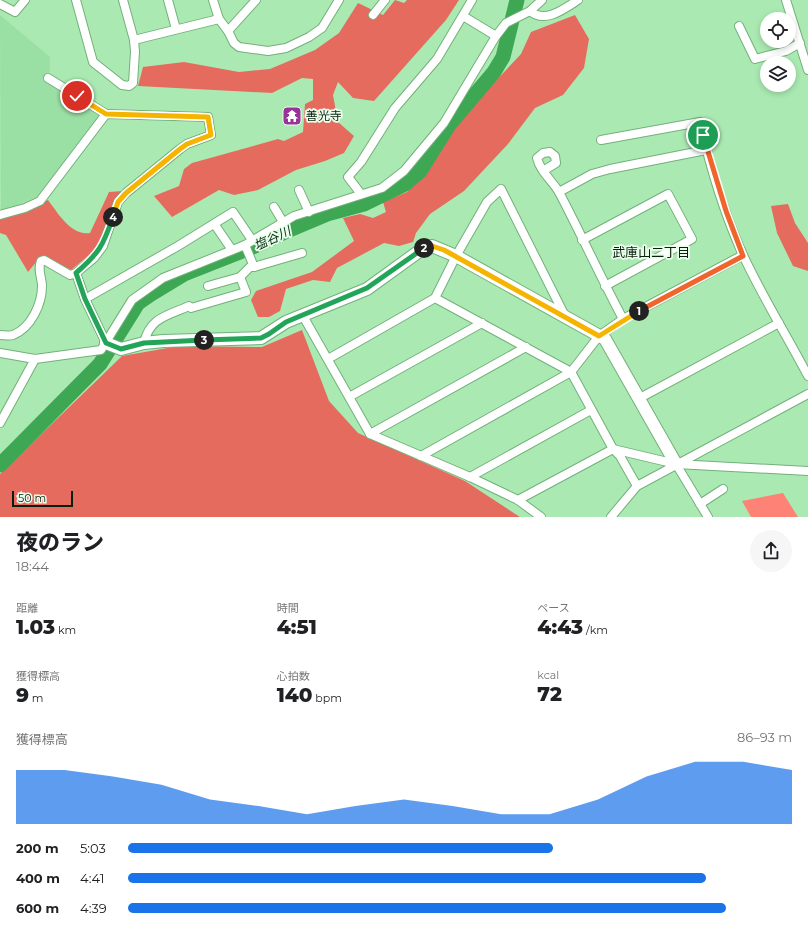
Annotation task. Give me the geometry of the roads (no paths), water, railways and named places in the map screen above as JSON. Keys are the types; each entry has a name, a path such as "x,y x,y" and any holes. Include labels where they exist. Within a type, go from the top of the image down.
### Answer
{"street":[{"path":"0,4 15,12 25,0"},
{"path":"76,0 93,62 122,85 129,86 133,83 136,52 123,0"},
{"path":"168,0 176,29"},
{"path":"213,0 219,19 228,30 234,43 239,47 268,51 286,48 309,37 322,28 338,0"},
{"path":"228,30 256,0"},
{"path":"373,15 384,0"},
{"path":"361,194 348,177 361,162 395,108 437,59 472,0"},
{"path":"0,353 35,359 101,350 132,300 163,278 245,245 294,216 382,188 404,171 444,123 506,18 530,11 542,0"},
{"path":"530,11 539,17 544,17 555,14 578,0"},
{"path":"786,0 807,63"},
{"path":"463,16 496,36"},
{"path":"134,40 219,19"},
{"path":"739,26 755,58 786,51 800,43"},
{"path":"0,335 12,335 20,330 32,319 37,310 42,286 39,265 41,261 49,261 70,275 76,273 94,258 102,246 118,202 126,193 187,144 211,135 208,117 106,114 48,78"},
{"path":"0,215 25,208 40,201 106,114"},
{"path":"601,140 700,122 706,150 726,211 743,256 808,376"},
{"path":"559,192 592,174 706,150"},
{"path":"543,171 559,192 605,286 623,319"},
{"path":"328,358 435,298 456,256 487,202 501,189 565,316"},
{"path":"299,190 309,212"},
{"path":"582,240 668,194 692,239 605,286"},
{"path":"25,208 27,197"},
{"path":"274,207 283,222"},
{"path":"85,299 215,225 233,212 252,240"},
{"path":"215,225 232,250"},
{"path":"245,245 254,267"},
{"path":"76,273 85,299 106,343 121,349 144,343 261,338 286,322 367,288 425,247 432,246 456,256 565,316 599,336 609,344 638,399 708,517"},
{"path":"208,286 240,277 250,267 302,253"},
{"path":"421,456 571,372 599,336 623,319 743,256"},
{"path":"144,343 146,335 155,320 189,306 191,308 246,292 240,277"},
{"path":"435,298 571,372 613,449 620,456 637,486"},
{"path":"303,316 370,434 470,477 518,500 541,517"},
{"path":"349,397 482,323"},
{"path":"638,399 779,323"},
{"path":"370,434 526,347"},
{"path":"0,423 35,359"},
{"path":"612,517 637,486 808,394"},
{"path":"470,477 591,410"},
{"path":"518,500 613,449 676,464 808,471"},
{"path":"700,504 723,489"}],"waterway":[{"name":"塩谷川","path":"0,465 100,364 138,303 184,274 255,246 327,214 364,204 405,184 420,171 449,125 494,72 503,57 517,0"}],"place":[{"name":"善光寺","path":"292,116"}],"district":[{"name":"武庫山二丁目","path":"651,252"}]}
